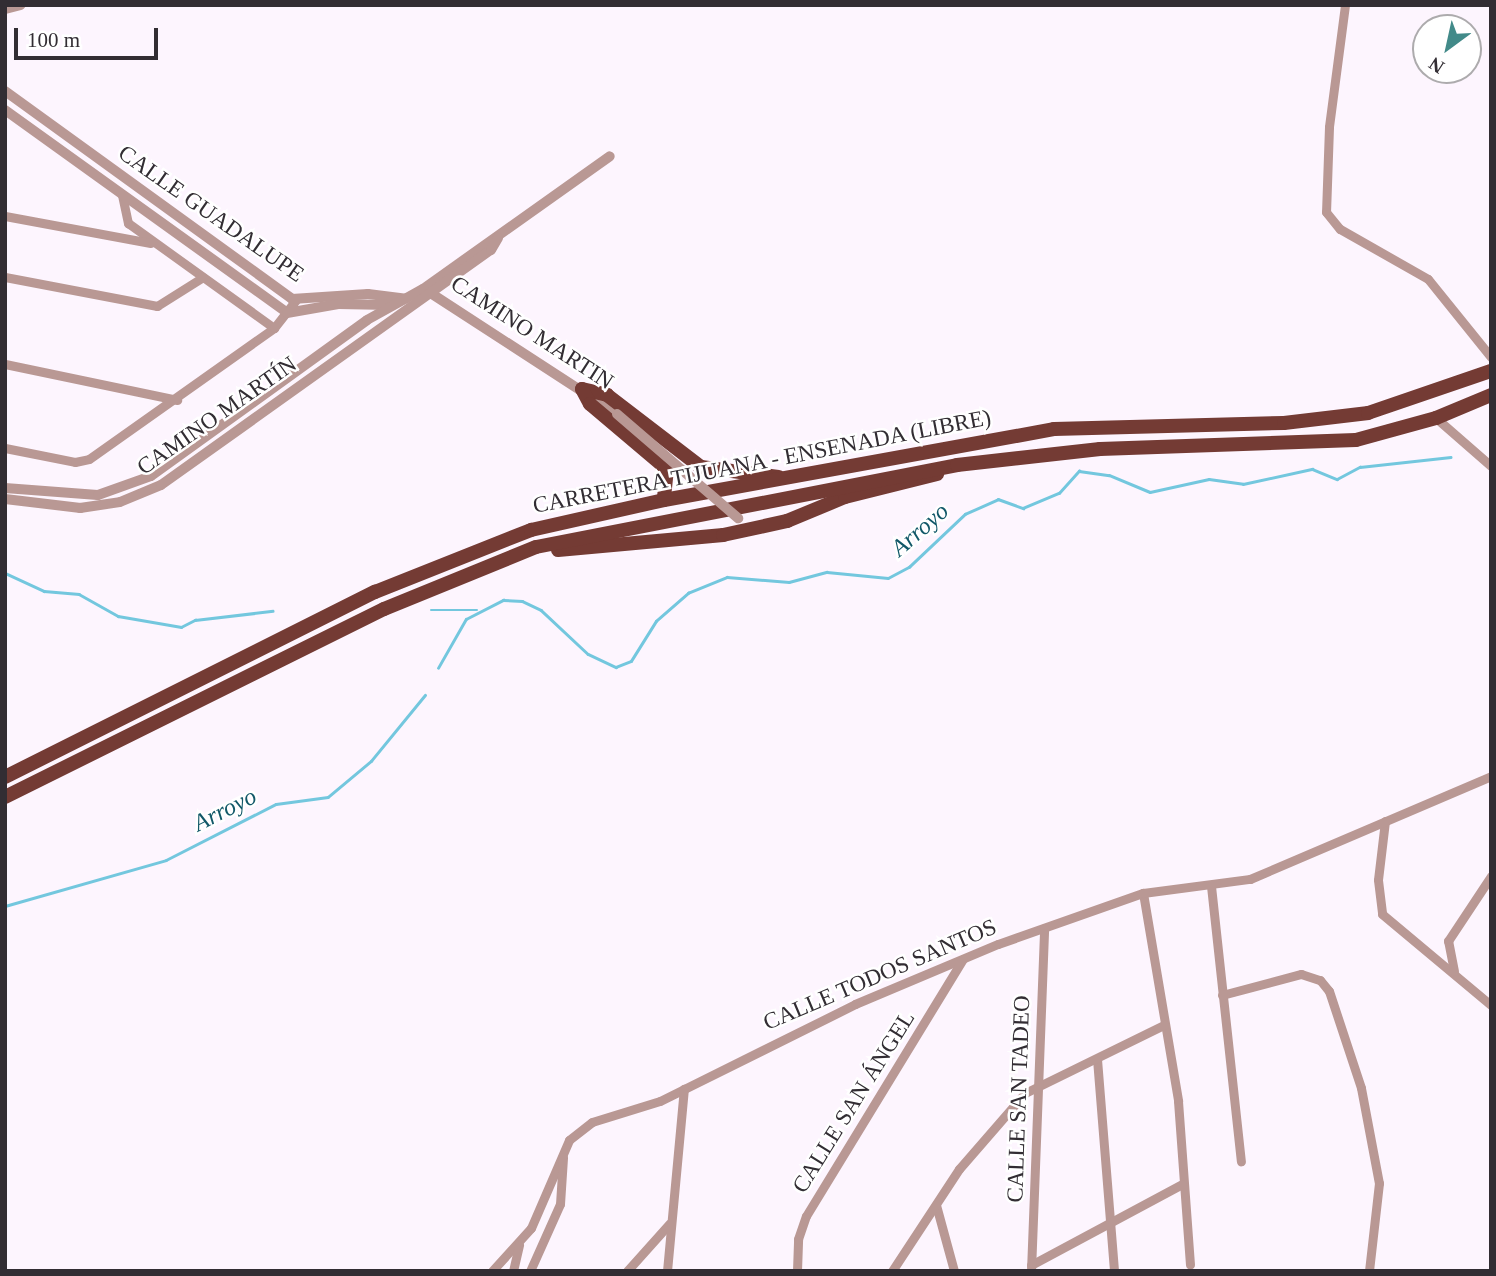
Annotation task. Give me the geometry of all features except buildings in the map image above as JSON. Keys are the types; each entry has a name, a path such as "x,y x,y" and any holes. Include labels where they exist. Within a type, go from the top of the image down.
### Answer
{"highway":[{"name":"CARRETERA TIJUANA - ENSENADA (LIBRE)","path":"5,777 435,564 531,530 664,499 1054,429 1329,420 1407,403 1491,371"},
{"path":"582,388 607,395 701,467 779,477"},
{"path":"582,388 590,404 667,468 664,499"},
{"name":"CARRETERA TIJUANA - ENSENADA (LIBRE)","path":"5,797 395,604 536,547 957,465 1100,449 1303,445 1356,440 1436,418 1491,395"},
{"path":"536,547 562,550 748,529 787,521 845,497 920,482 957,465"}],"street":[{"path":"5,9 20,5"},
{"path":"1345,5 1329,127 1326,212 1340,229 1428,279 1491,357"},
{"name":"CALLE GUADALUPE","path":"5,91 296,300 368,294 406,303"},
{"name":"CALLE GUADALUPE","path":"5,110 290,314 338,304 406,303"},
{"name":"CAMINO MARTÍN","path":"5,499 80,508 139,495 176,475 406,303 491,250 498,238 610,156"},
{"path":"122,195 128,223 274,328"},
{"path":"5,216 154,243"},
{"path":"5,278 157,306 203,277"},
{"name":"CAMINO MARTIN","path":"427,291 582,388 617,414 748,529"},
{"path":"5,448 82,462 177,400 274,328 290,314 296,300"},
{"name":"CAMINO MARTÍN","path":"5,488 98,495 151,476 390,305"},
{"path":"5,365 177,400"},
{"path":"1436,418 1491,466"},
{"name":"CALLE TODOS SANTOS","path":"562,1152 576,1132 684,1089 855,1004 963,959 1143,893 1250,879 1491,776"},
{"path":"1385,821 1378,880 1382,914 1491,1005"},
{"path":"1455,975 1448,941 1491,876"},
{"path":"1210,886 1241,1161"},
{"path":"1143,893 1178,1101 1190,1265"},
{"name":"CALLE SAN TADEO","path":"1031,1268 1042,1085 1044,928"},
{"name":"CALLE SAN ÁNGEL","path":"797,1271 797,1239 806,1216 963,959"},
{"path":"1222,995 1301,974 1320,980 1329,991 1361,1088 1379,1183 1369,1271"},
{"path":"892,1271 981,1142 1025,1093 1164,1025"},
{"path":"1097,1059 1113,1216 1114,1271"},
{"path":"667,1271 684,1089"},
{"path":"513,1271 519,1245 562,1152"},
{"path":"530,1271 560,1204 562,1152"},
{"path":"1031,1268 1113,1216 1182,1184"},
{"path":"936,1205 954,1271"},
{"path":"627,1271 670,1223"},
{"path":"492,1271 519,1245"}],"waterway":[{"name":"Arroyo","path":"438,668 466,619 503,600 522,601 541,610 588,654 616,667 631,661 656,621 688,593 727,577 789,582 827,572 888,578 909,567 965,514 998,499 1023,508 1059,493 1079,471 1109,475 1150,492 1209,479 1243,484 1312,469 1337,479 1360,467 1450,457"},
{"path":"5,573 44,591 79,594 118,616 181,627 195,620 272,611"},
{"path":"431,610 477,610"},
{"name":"Arroyo","path":"5,906 166,860 276,804 328,797 371,761 425,695"}]}
